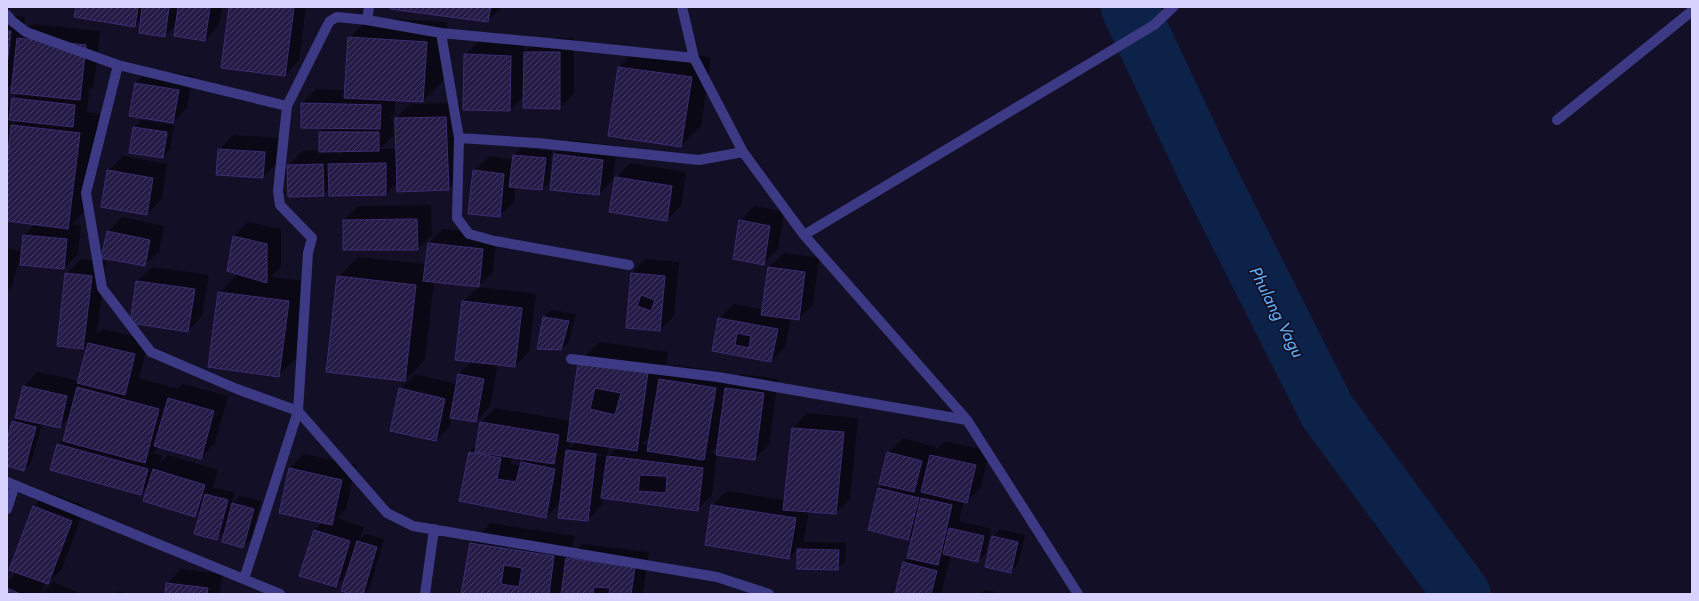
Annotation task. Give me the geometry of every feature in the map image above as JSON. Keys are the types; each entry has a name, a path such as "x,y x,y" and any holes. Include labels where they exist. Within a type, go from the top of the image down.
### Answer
{"street":[{"path":"367,20 369,7"},
{"path":"682,7 694,58 743,152 804,235 967,420 1078,594"},
{"path":"804,235 1154,25 1173,7"},
{"path":"1557,120 1692,11"},
{"path":"7,14 12,21 26,32 118,65 287,106"},
{"path":"244,579 298,411 308,253 312,238 280,205 278,191 287,106 330,21 338,17 367,20 440,34 559,44 694,58"},
{"path":"440,34 459,138 457,218 469,234 516,246 629,265"},
{"path":"118,65 86,193 102,288 151,352 237,388 298,411 387,513 413,526 717,577 769,594"},
{"path":"459,138 537,143 699,160 743,152"},
{"path":"571,359 718,377 967,420"},
{"path":"7,509 11,484 280,594"},
{"path":"425,594 434,529"}],"building":[{"path":"76,7 138,7 135,27 74,17"},
{"path":"142,7 169,7 165,37 139,33"},
{"path":"178,7 210,7 205,41 174,36"},
{"path":"229,7 294,8 285,76 221,68"},
{"path":"391,7 491,7 488,22 390,9"},
{"path":"7,31 11,31 7,66"},
{"path":"348,37 427,42 423,102 344,98"},
{"path":"17,38 86,45 80,100 11,93"},
{"path":"524,52 560,52 560,109 523,108"},
{"path":"464,54 511,56 510,111 463,110"},
{"path":"618,67 692,77 681,147 608,136"},
{"path":"135,83 179,90 173,123 129,116"},
{"path":"12,98 75,105 73,127 9,120"},
{"path":"301,103 381,105 380,129 301,128"},
{"path":"446,117 449,190 397,192 395,118"},
{"path":"11,125 80,133 68,229 7,221 7,160"},
{"path":"133,127 167,132 163,158 129,153"},
{"path":"319,132 379,132 379,151 319,152"},
{"path":"218,149 265,152 263,178 216,175"},
{"path":"554,154 603,160 599,195 550,190"},
{"path":"513,155 546,158 542,190 509,187"},
{"path":"386,163 386,195 329,196 328,164"},
{"path":"323,164 324,196 288,197 287,165"},
{"path":"107,170 153,178 147,215 101,207"},
{"path":"473,170 504,174 500,217 468,214"},
{"path":"615,177 672,186 667,221 609,212"},
{"path":"417,219 418,250 343,250 343,220"},
{"path":"739,220 770,226 764,265 733,259"},
{"path":"107,231 150,240 145,266 101,258"},
{"path":"23,235 67,239 64,269 20,265"},
{"path":"233,236 267,244 267,283 227,271"},
{"path":"428,243 483,249 479,287 423,281"},
{"path":"768,267 805,272 799,320 761,315"},
{"path":"65,273 92,276 83,349 57,346"},
{"path":"631,273 665,276 660,331 626,328","holes":["641,295 655,300 651,311 637,306"]},
{"path":"337,276 416,285 405,381 326,372"},
{"path":"136,281 195,289 188,332 130,323"},
{"path":"218,292 289,301 279,377 208,367"},
{"path":"462,301 522,308 515,367 455,360"},
{"path":"543,317 569,321 561,350 537,349"},
{"path":"718,318 778,329 771,362 712,351","holes":["737,333 751,336 749,348 735,345"]},
{"path":"88,343 135,354 125,395 77,383"},
{"path":"578,362 648,372 637,451 567,441","holes":["595,388 621,393 615,415 590,409"]},
{"path":"458,374 484,379 476,422 450,418"},
{"path":"659,379 716,388 704,460 647,451"},
{"path":"23,386 67,396 60,428 15,418"},
{"path":"77,387 159,409 145,463 63,441"},
{"path":"399,388 445,399 436,441 390,431"},
{"path":"725,388 764,393 755,460 716,455"},
{"path":"168,398 214,411 201,459 154,446"},
{"path":"12,421 36,427 24,471 7,466 7,440"},
{"path":"480,422 559,435 554,464 475,452"},
{"path":"792,428 844,432 836,514 783,510"},
{"path":"57,444 148,469 141,495 50,470"},
{"path":"566,450 596,454 588,521 558,518"},
{"path":"469,452 501,458 497,479 516,482 521,462 555,469 546,518 459,501"},
{"path":"887,452 922,461 914,492 879,484"},
{"path":"930,455 976,465 967,503 921,492"},
{"path":"607,456 703,468 698,511 601,498","holes":["640,475 667,476 666,493 638,491"]},
{"path":"289,468 342,480 332,525 279,513"},
{"path":"153,469 205,485 195,517 143,501"},
{"path":"878,488 919,498 908,540 868,530"},
{"path":"205,494 228,500 217,540 194,534"},
{"path":"921,498 952,505 938,565 907,558"},
{"path":"232,503 254,509 243,548 222,542"},
{"path":"711,505 796,518 789,559 705,545"},
{"path":"33,506 72,521 48,584 9,570"},
{"path":"949,528 984,536 978,562 943,554"},
{"path":"314,530 350,541 336,587 299,576"},
{"path":"992,536 1018,542 1011,573 985,567"},
{"path":"357,541 377,547 363,594 351,594 341,591"},
{"path":"470,543 554,556 549,594 461,594","holes":["504,565 522,568 519,587 501,584"]},
{"path":"797,549 839,550 838,570 797,569"},
{"path":"566,558 635,567 631,594 609,594 610,588 594,587 593,594 561,594"},
{"path":"903,562 937,571 931,594 895,594"},
{"path":"166,583 208,588 207,594 165,594"},
{"path":"7,588 20,594 7,594"}],"waterway":[{"name":"Phulang Vagu","path":"1129,7 1206,171 1327,411 1462,594"}]}
